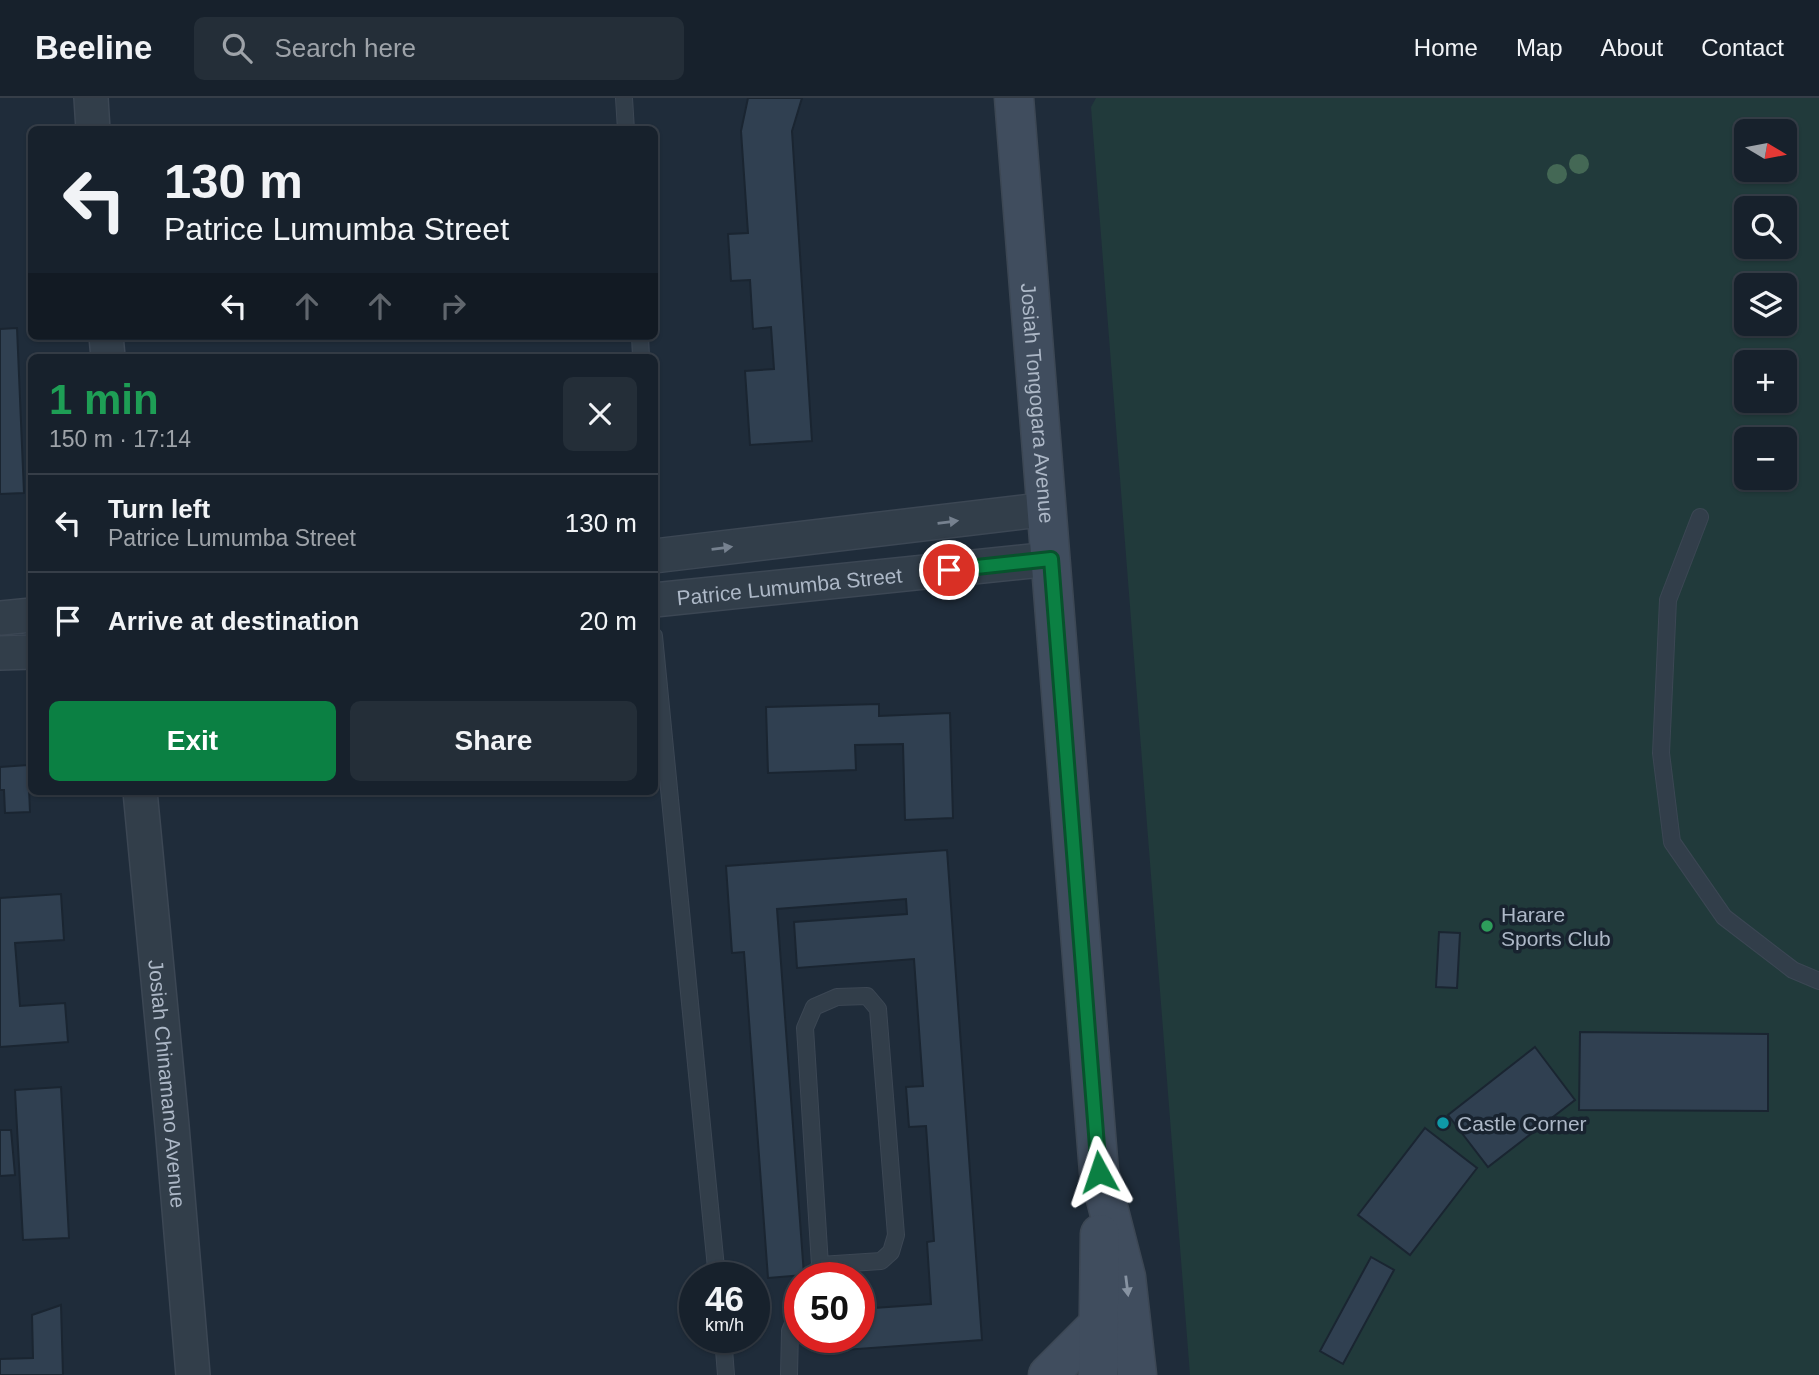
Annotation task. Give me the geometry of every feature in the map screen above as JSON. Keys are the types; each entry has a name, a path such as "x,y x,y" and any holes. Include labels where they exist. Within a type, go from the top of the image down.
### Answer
{"main road":[{"name":"Josiah Tongogara Avenue","path":"1014,98 1099,1172 1126,1277 1137,1375"},
{"path":"1098,1375 1099,1172"},
{"path":"1048,1375 1100,1323"}],"street":[{"path":"91,98 93,126"},
{"path":"658,555 1048,509"},
{"name":"Patrice Lumumba Street","path":"658,600 1051,559"},
{"path":"0,618 28,615"},
{"path":"0,653 28,652"},
{"name":"Josiah Chinamano Avenue","path":"140,795 193,1375"}],"lane":[{"path":"624,98 626,126"},
{"path":"1700,517 1668,600 1661,753 1672,842 1724,917 1793,970 1819,981"},
{"path":"658,677 714,1262"},
{"path":"867,996 878,1009 896,1235 891,1252 881,1261 817,1271 805,1028 814,1007 837,997 867,996"},
{"path":"724,1353 726,1375"},
{"path":"789,1375 790,1353"}],"green space":[{"name":"Harare Sports Club","path":"1096,98 1819,98 1819,1375 1190,1375 1091,107"}],"building":[{"path":"748,98 802,98 792,131 812,441 750,445 745,371 774,369 771,327 753,329 750,280 731,281 728,234 748,233 741,131"},
{"path":"17,328 24,493 0,494 0,329"},
{"path":"879,704 879,716 950,713 953,818 905,820 903,744 855,745 856,770 768,773 766,707"},
{"path":"28,765 30,812 5,813 4,790 0,790 0,767"},
{"path":"947,850 982,1340 875,1348 875,1308 931,1304 927,1242 934,1241 926,1126 909,1127 906,1087 923,1086 914,959 797,968 794,922 907,914 906,899 777,909 803,1262 784,1262 784,1277 770,1278 744,952 732,953 726,866"},
{"path":"61,894 64,940 15,943 20,1006 65,1003 68,1042 0,1047 0,898"},
{"path":"1439,932 1460,933 1457,988 1436,987"},
{"path":"1580,1032 1768,1034 1768,1111 1579,1110"},
{"path":"1535,1047 1575,1100 1488,1167 1448,1115"},
{"path":"61,1087 69,1238 23,1240 15,1090"},
{"path":"1425,1128 1477,1168 1410,1255 1358,1215"},
{"path":"0,1130 11,1130 15,1175 0,1176"},
{"path":"1371,1257 1394,1270 1343,1364 1320,1351"},
{"path":"61,1305 63,1375 0,1375 0,1359 33,1358 32,1315"}],"place":[{"name":"Harare Sports Club","path":"1487,926"},
{"name":"Castle Corner","path":"1443,1123"}],"route":[{"path":"949,570 1051,559 1099,1172"}]}
